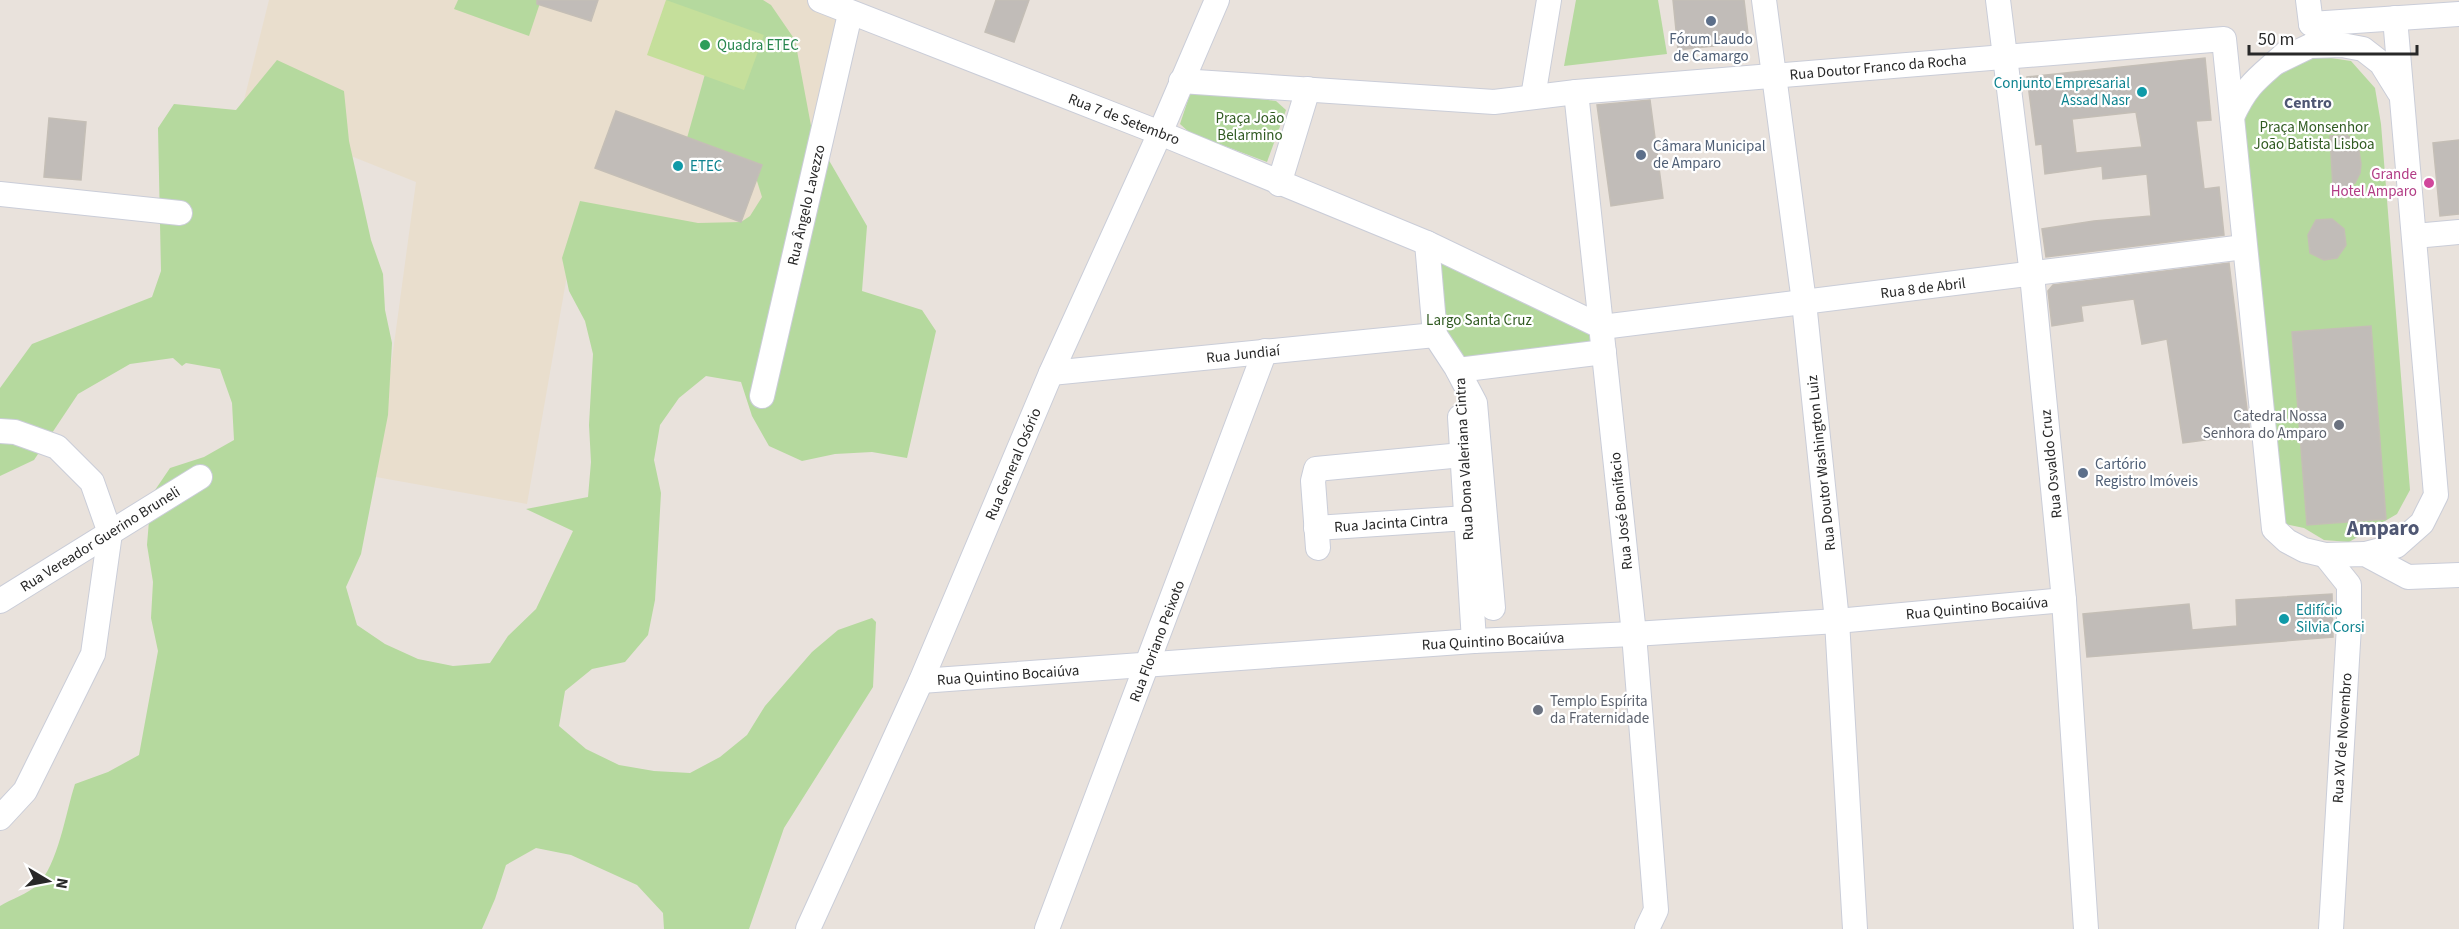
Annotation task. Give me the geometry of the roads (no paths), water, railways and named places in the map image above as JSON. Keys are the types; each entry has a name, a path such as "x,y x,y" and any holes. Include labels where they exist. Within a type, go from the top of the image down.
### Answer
{"street":[{"name":"Rua 7 de Setembro","path":"820,0 850,14 1160,133 1279,184 1427,243"},
{"name":"Rua General Osório","path":"808,929 921,681 1051,373 1160,133 1217,0"},
{"path":"1533,97 1549,0"},
{"name":"Rua Doutor Washington Luiz","path":"1764,0 1804,302 1837,621 1855,929"},
{"name":"Rua Osvaldo Cruz","path":"1998,0 2032,275 2064,600 2086,929"},
{"path":"2308,0 2311,24"},
{"name":"Rua Ângelo Lavezzo","path":"762,396 850,14"},
{"path":"2395,18 2436,495 2422,523 2396,546 2365,554 2325,555 2304,550 2288,541 2274,529 2231,117 2242,95 2260,74 2291,48 2311,24 2395,18 2459,14"},
{"name":"Rua Doutor Franco da Rocha","path":"1308,90 1494,102 1576,92 2006,55 2224,39 2231,117"},
{"path":"2275,63 2310,46 2342,45 2363,49 2381,63 2402,96"},
{"path":"1181,81 1308,90 1279,184"},
{"name":"Rua José Bonifacio","path":"1576,92 1634,634 1656,910 1647,929"},
{"path":"0,194 180,213"},
{"path":"2415,236 2459,232"},
{"path":"1427,243 1602,327"},
{"path":"1427,243 1435,335 1458,370 1605,352"},
{"name":"Rua 8 de Abril","path":"1602,327 2244,248"},
{"name":"Rua Jundiaí","path":"1051,373 1435,335"},
{"name":"Rua Floriano Peixoto","path":"1047,929 1149,664 1265,351"},
{"name":"Rua Dona Valeriana Cintra","path":"1458,370 1474,642"},
{"name":"Rua Dona Valeriana Cintra","path":"1458,370 1475,403 1493,608"},
{"path":"0,431 15,432 57,447 92,482 110,533 93,654 24,791 0,818"},
{"name":"Rua Jacinta Cintra","path":"1462,455 1316,469 1313,482 1317,538 1467,518"},
{"name":"Rua Vereador Guerino Bruneli","path":"0,601 200,477"},
{"path":"2365,554 2408,577 2459,575"},
{"name":"Rua XV de Novembro","path":"2325,555 2349,585 2331,929"},
{"name":"Rua Quintino Bocaiúva","path":"921,681 1474,642 1837,621 2064,600"}],"place":[{"name":"Fórum Laudo de Camargo","path":"1711,21"},
{"name":"Quadra ETEC","path":"705,45"},
{"name":"Conjunto Empresarial Assad Nasr","path":"2142,92"},
{"name":"Câmara Municipal de Amparo","path":"1641,155"},
{"name":"ETEC","path":"678,166"},
{"name":"Grande Hotel Amparo","path":"2429,183"},
{"name":"Catedral Nossa Senhora do Amparo","path":"2339,425"},
{"name":"Cartório Registro Imóveis","path":"2083,473"},
{"name":"Edifício Silvia Corsi","path":"2284,619"},
{"name":"Templo Espírita da Fraternidade","path":"1538,710"}],"district":[{"name":"Centro","path":"2308,102"},
{"name":"Amparo","path":"2383,528"}],"park label":[{"name":"Praça João Belarmino","path":"1250,126"},
{"name":"Praça Monsenhor João Batista Lisboa","path":"2314,136"},
{"name":"Largo Santa Cruz","path":"1479,320"}]}
